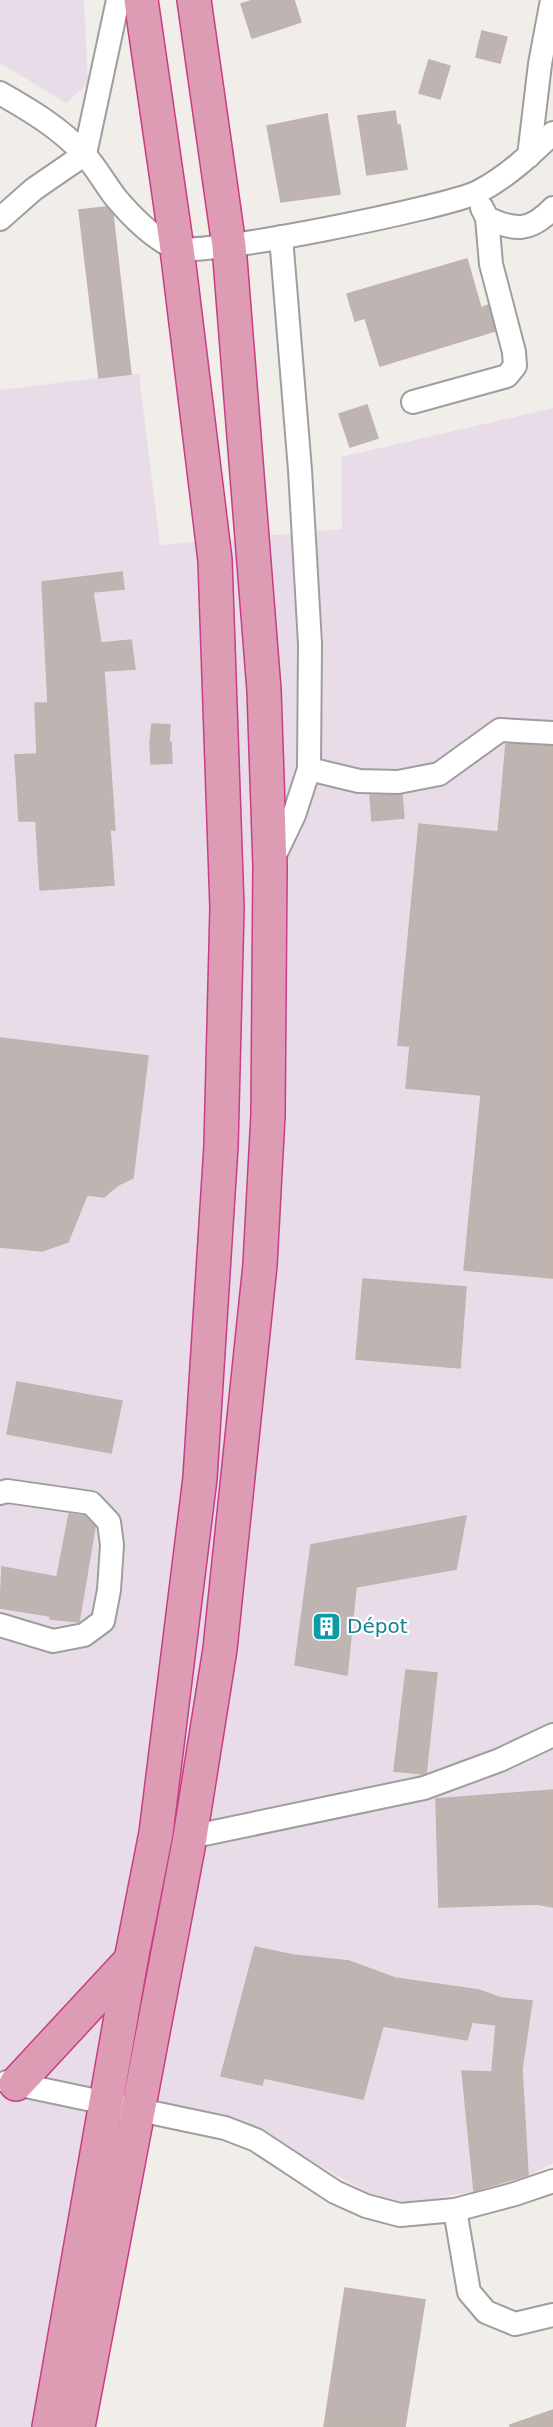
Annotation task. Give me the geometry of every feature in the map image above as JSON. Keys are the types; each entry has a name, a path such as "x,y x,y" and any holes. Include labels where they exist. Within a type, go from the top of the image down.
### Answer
{"highway":[{"path":"49,2427 131,1960 156,1833 200,1478 221,1146 227,908 215,560 177,249 141,0"},
{"path":"78,2427 190,1837 220,1649 260,1265 268,1115 270,866 264,690 230,246 194,0"},
{"path":"8,2082 131,1960"}],"street":[{"path":"0,219 34,189 85,154 118,0"},
{"path":"529,156 540,64 552,0"},
{"path":"0,93 44,119 85,154 117,199 152,234 177,249 230,246 281,237 399,213 476,193 529,156 553,133"},
{"path":"413,402 507,376 515,366 514,352 491,264 487,218 476,193"},
{"path":"487,218 508,228 527,226 549,219"},
{"path":"270,866 294,814 309,768 310,644 300,470 281,237"},
{"path":"309,768 360,781 398,782 439,774 500,730 553,733"},
{"path":"0,1492 7,1491 91,1503 109,1522 112,1545 109,1590 103,1621 84,1635 53,1641 0,1625"},
{"path":"190,1837 424,1788 500,1760 553,1735"},
{"path":"8,2082 225,2128 256,2140 335,2192 366,2206 400,2215 455,2210 553,2181"},
{"path":"455,2210 469,2292 486,2312 515,2324 553,2315"}],"shaded area":[{"path":"0,0 84,0 88,84 66,103 0,63"},
{"path":"139,374 160,545 342,529 341,457 553,408 553,2163 512,2185 392,2206 244,2124 146,2126 95,2427 0,2427 0,390"}],"building":[{"path":"253,0 294,0 301,22 252,38 241,4"},
{"path":"482,31 507,37 500,63 476,57"},
{"path":"429,60 450,66 440,99 419,93"},
{"path":"395,111 397,125 400,125 407,169 367,175 358,116"},
{"path":"327,114 340,194 281,202 267,126"},
{"path":"106,207 113,215 131,374 99,378 79,210"},
{"path":"467,259 481,308 488,305 495,331 380,366 365,318 355,321 347,294"},
{"path":"367,405 378,438 350,447 339,414"},
{"path":"122,572 124,589 93,592 101,643 131,640 135,669 104,671 115,830 110,830 114,885 40,890 36,821 19,821 15,755 37,754 35,703 48,703 42,582"},
{"path":"152,724 170,725 169,742 171,742 172,763 151,764"},
{"path":"506,744 553,746 553,1278 464,1270 481,1095 406,1088 410,1046 398,1045 419,824 498,832"},
{"path":"370,795 402,795 404,818 372,821"},
{"path":"0,1038 148,1056 133,1178 118,1185 104,1197 87,1195 68,1242 42,1251 0,1247"},
{"path":"363,1279 466,1287 460,1368 356,1359"},
{"path":"17,1382 122,1401 111,1453 7,1434"},
{"path":"69,1514 84,1516 95,1527 79,1622 50,1619 50,1616 0,1608 2,1567 57,1577"},
{"name":"Dépot","path":"466,1516 456,1569 356,1587 347,1675 295,1665 311,1545"},
{"path":"406,1670 437,1673 426,1773 423,1774 394,1771"},
{"path":"553,1790 553,1907 537,1904 439,1907 436,1799"},
{"path":"255,1947 293,1955 349,1961 395,1978 479,1990 501,1998 532,2001 522,2069 528,2175 474,2191 462,2071 492,2072 496,2025 472,2022 467,2040 383,2026 363,2099 264,2078 262,2085 221,2076"},
{"path":"345,2288 425,2300 405,2427 324,2427"},
{"path":"553,2410 553,2427 510,2427 510,2425"}],"place":[{"name":"Dépot","path":"326,1626"}]}
